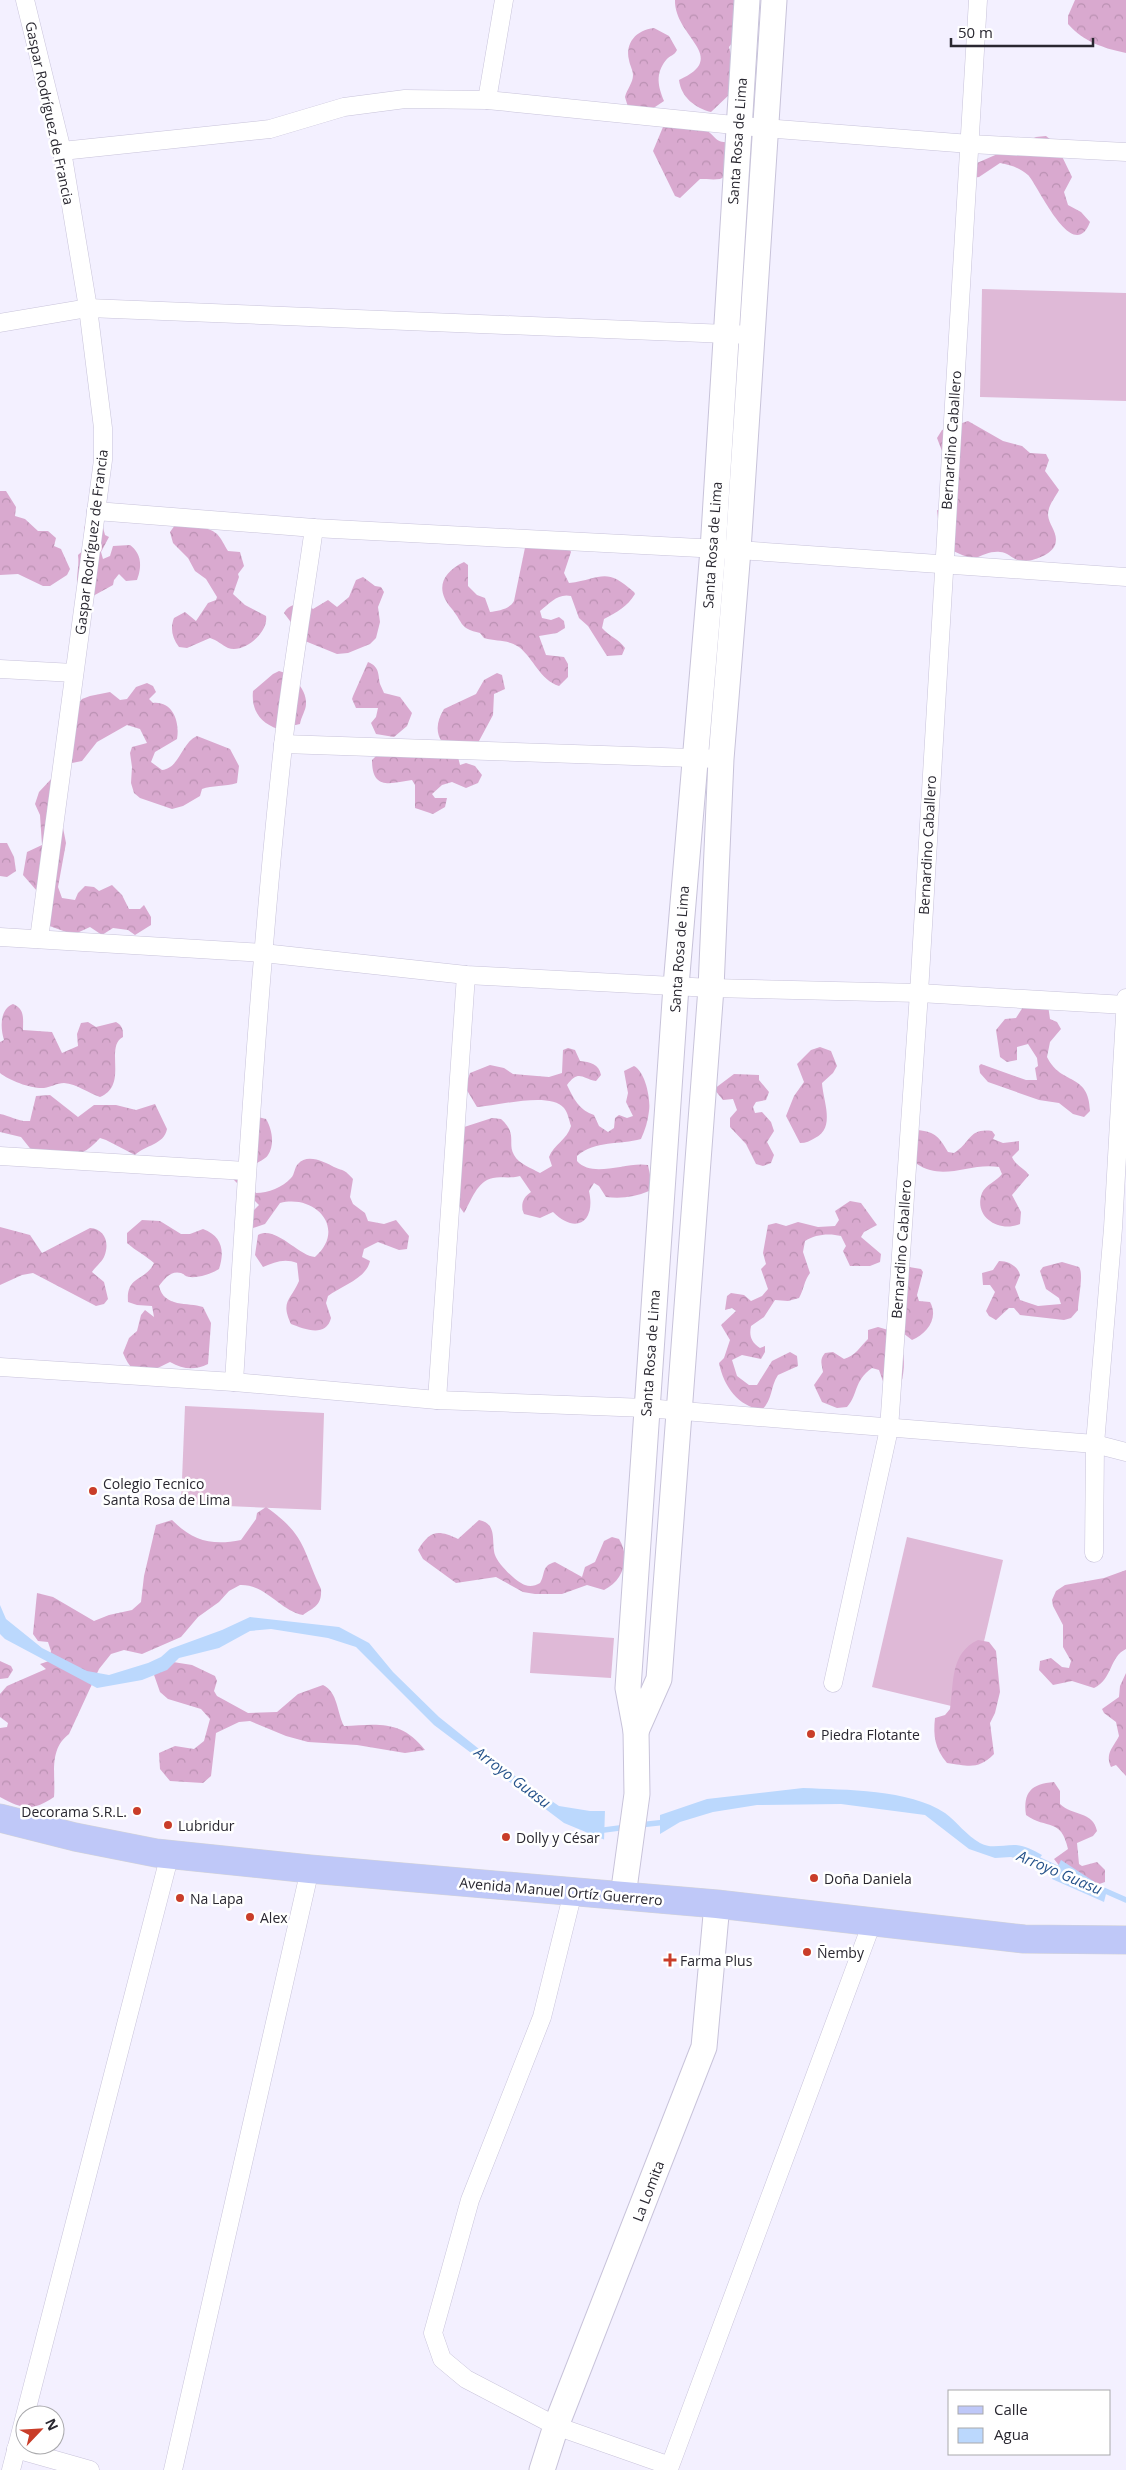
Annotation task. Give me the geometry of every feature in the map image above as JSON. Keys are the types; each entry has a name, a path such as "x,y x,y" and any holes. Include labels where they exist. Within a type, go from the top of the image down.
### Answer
{"main road":[{"name":"Avenida Manuel Ortíz Guerrero","path":"0,1818 75,1837 170,1854 310,1869 717,1904 873,1920 1024,1939 1126,1940"}],"street":[{"name":"Gaspar Rodríguez de Francia","path":"25,0 62,151 88,308 103,428 103,460 39,939"},
{"path":"487,100 504,0"},
{"name":"Santa Rosa de Lima","path":"623,1896 638,1794 636,1731 628,1688 646,1408 676,986 713,550 747,0"},
{"path":"636,1731 660,1679 711,988 720,759 738,550 764,128 774,0"},
{"name":"Bernardino Caballero","path":"833,1683 889,1429 919,993 978,0"},
{"path":"62,151 270,130 344,107 404,99 487,100 764,128 970,144 1126,152"},
{"path":"0,323 88,308 752,335"},
{"path":"96,511 314,528 738,550 1126,577"},
{"path":"234,1382 246,1170 263,952 283,744 314,528"},
{"path":"0,669 74,673"},
{"path":"283,744 720,759"},
{"path":"0,936 263,952 466,975 711,988 919,993 1126,1003 1119,1230 1096,1444 1094,1553"},
{"path":"437,1400 466,975"},
{"path":"0,1156 246,1170"},
{"path":"0,1367 234,1382 437,1400 646,1408 889,1429 1096,1444 1126,1452"},
{"path":"27,2405 170,1854"},
{"path":"173,2470 310,1869"},
{"path":"573,1892 542,2017 470,2200 433,2333 442,2359 466,2379 556,2426 670,2466 873,1920"},
{"name":"La Lomita","path":"542,2470 556,2426 704,2047 717,1904"},
{"path":"10,2470 15,2452"},
{"path":"37,2455 90,2470"}],"shaded area":[{"path":"982,289 1126,293 1126,401 980,397"},
{"path":"185,1406 324,1413 321,1510 181,1504"},
{"path":"907,1537 1003,1560 968,1710 872,1687"},
{"path":"533,1632 614,1638 611,1678 530,1673"}],"green space":[{"path":"675,0 737,0 732,43 729,47 733,63 732,92 711,112 694,105 686,97 680,86 679,80 694,71 700,63 700,54 677,13"},
{"path":"1075,0 1126,0 1126,53 1109,49 1087,40 1068,24 1068,16"},
{"path":"654,28 669,36 677,50 666,60 660,70 659,85 664,101 649,111 628,107 625,97 633,75 628,54 630,43 642,31"},
{"path":"667,125 707,131 717,140 730,142 730,163 724,177 720,179 700,179 680,198 675,196 653,151 663,127"},
{"path":"1046,136 1056,144 1072,177 1064,192 1068,205 1081,212 1090,222 1083,233 1075,235 1056,219 1028,175 1019,169 1000,163 979,177 973,178 977,163 1036,137"},
{"path":"968,421 1003,441 1022,446 1030,453 1046,454 1049,460 1045,471 1059,490 1048,511 1056,541 1053,549 1045,555 1036,559 1021,561 1006,553 997,552 974,559 948,548 944,543 937,510 949,513 950,463 942,451 937,438 942,430"},
{"path":"0,491 6,491 16,507 15,516 25,519 38,531 48,531 56,538 54,546 61,549 70,569 67,575 50,586 43,586 18,574 0,575"},
{"path":"101,520 105,535 109,537 101,552 103,559 110,556 113,546 130,545 139,557 140,570 137,580 126,581 119,574 114,580 113,585 93,596 79,592 77,583 78,555 87,547 84,528 87,521"},
{"path":"175,525 197,526 213,531 219,536 228,551 240,552 244,566 238,574 239,577 233,594 245,605 266,616 264,629 248,645 241,648 228,648 210,638 187,648 179,647 177,644 173,637 172,629 174,618 185,612 196,621 208,603 216,600 217,597 206,579 195,571 188,558 173,543 170,532"},
{"path":"527,538 566,541 571,552 564,573 569,583 596,577 609,577 624,584 635,594 625,606 604,619 602,628 625,648 622,655 607,656 588,626 579,618 571,596 558,597 540,611 542,618 551,620 559,617 564,621 565,628 557,633 539,636 546,655 564,657 568,664 568,677 559,686 547,679 515,644 484,638 480,633 465,627 443,595 443,582 446,577 456,566 464,562 468,565 468,586 477,595 485,598 490,612 510,606 514,601"},
{"path":"363,577 375,586 381,587 384,592 378,607 380,622 376,638 370,644 348,653 337,654 305,641 284,613 293,605 302,604 313,609 328,600 337,607 349,597 356,580"},
{"path":"368,662 377,669 384,693 400,697 412,713 407,726 394,737 376,734 371,723 376,717 378,708 356,708 352,699"},
{"path":"279,671 289,675 298,683 306,698 306,704 300,724 278,729 266,723 258,715 255,710 253,691"},
{"path":"497,673 502,675 505,689 494,694 493,715 477,745 458,757 460,765 466,763 475,766 482,775 478,783 466,788 452,782 442,785 432,794 435,798 447,798 445,807 433,814 415,808 415,785 412,780 384,783 375,777 372,760 378,754 442,742 438,734 438,726 444,709 476,694 484,680"},
{"path":"147,683 153,686 156,692 149,699 153,703 166,705 170,709 174,714 178,732 177,739 155,752 151,762 162,770 168,768 177,760 187,744 197,736 230,749 239,766 237,783 202,789 200,796 183,806 172,809 140,798 134,793 131,783 132,767 130,753 132,747 147,743 140,729 127,725 97,742 82,761 72,763 66,759 78,704 82,699 110,692 120,700 127,699 136,687"},
{"path":"53,777 66,843 58,887 62,898 75,900 78,893 85,886 94,887 99,891 112,885 122,895 129,909 140,909 144,905 151,917 151,925 135,935 128,930 113,928 102,935 90,927 77,933 69,933 44,924 37,891 23,875 27,852 42,845 40,815 35,804 39,792"},
{"path":"0,843 7,843 14,857 16,871 7,877 0,876"},
{"path":"13,1004 20,1008 23,1018 23,1030 52,1032 62,1053 78,1046 77,1034 81,1023 88,1022 96,1027 116,1022 120,1025 123,1030 123,1037 115,1049 115,1075 109,1091 100,1097 64,1083 44,1088 33,1087 15,1082 0,1073 0,1042 4,1040 2,1019 3,1014"},
{"path":"1048,1005 1050,1019 1057,1022 1061,1029 1050,1042 1047,1057 1059,1072 1080,1084 1085,1090 1090,1111 1084,1117 1073,1114 1059,1103 1039,1100 988,1082 980,1073 979,1066 981,1064 1026,1080 1037,1080 1035,1068 1038,1066 1037,1058 1028,1044 1017,1047 1017,1060 1007,1062 1000,1057 996,1030 1005,1019 1016,1018 1023,1007"},
{"path":"820,1047 831,1051 837,1066 833,1073 822,1083 827,1121 821,1134 810,1141 800,1143 786,1116 794,1096 804,1082 797,1064 811,1050"},
{"path":"568,1048 575,1050 580,1061 594,1064 600,1071 601,1075 596,1081 578,1076 567,1085 577,1103 594,1115 599,1126 608,1132 614,1128 615,1118 619,1115 627,1118 633,1116 626,1102 628,1093 624,1071 634,1066 641,1073 648,1093 649,1115 641,1139 592,1147 577,1156 577,1161 592,1169 640,1164 648,1165 651,1180 649,1191 628,1197 606,1197 599,1186 594,1183 589,1191 590,1211 582,1222 576,1224 561,1219 553,1212 540,1218 524,1214 523,1202 531,1192 520,1176 496,1177 487,1180 479,1187 464,1213 452,1196 458,1129 492,1118 501,1119 511,1134 512,1151 516,1158 540,1173 552,1166 549,1157 567,1135 571,1126 564,1108 557,1103 536,1100 477,1107 465,1087 470,1073 490,1065 504,1068 513,1074 549,1077 562,1073 563,1050"},
{"path":"734,1074 759,1075 759,1080 769,1092 766,1100 756,1102 753,1107 755,1113 762,1112 771,1122 774,1131 767,1142 774,1155 771,1163 763,1166 756,1164 746,1144 730,1127 730,1118 737,1110 733,1099 723,1100 714,1089"},
{"path":"50,1095 78,1117 94,1105 116,1105 136,1110 155,1104 167,1129 158,1142 135,1155 100,1138 84,1151 69,1156 33,1152 21,1137 0,1132 0,1114 22,1121 30,1121 36,1096"},
{"path":"258,1117 266,1119 270,1127 272,1141 268,1155 255,1165 253,1189 256,1193 280,1187 291,1178 302,1161 306,1159 316,1160 344,1171 353,1179 350,1197 353,1204 365,1213 368,1221 384,1224 396,1220 409,1236 407,1249 399,1250 378,1242 364,1249 362,1257 370,1261 368,1267 364,1273 352,1282 328,1296 326,1303 331,1318 328,1324 320,1330 308,1330 291,1324 288,1316 286,1310 288,1301 299,1281 297,1263 275,1262 263,1267 255,1255 258,1235 265,1233 279,1237 301,1252 315,1257 324,1246 328,1235 327,1225 323,1216 305,1204 293,1202 280,1203 265,1224 250,1229 253,1211 259,1205 226,1172 233,1164 243,1161"},
{"path":"918,1130 933,1134 948,1152 954,1153 970,1137 978,1132 992,1131 995,1135 993,1139 1003,1143 1019,1141 1019,1150 1012,1157 1029,1175 1012,1195 1021,1212 1020,1224 1004,1226 996,1224 985,1216 981,1209 982,1193 1002,1174 999,1167 988,1166 947,1172 927,1169 917,1164 915,1156"},
{"path":"850,1201 861,1203 877,1225 864,1232 861,1237 881,1254 880,1262 870,1266 850,1266 843,1251 846,1246 841,1236 823,1235 805,1241 803,1252 810,1273 799,1298 788,1301 775,1300 764,1317 751,1326 750,1333 753,1341 760,1348 765,1346 765,1352 761,1359 742,1355 732,1360 737,1376 749,1385 757,1385 772,1361 790,1352 797,1356 798,1366 778,1375 766,1406 762,1410 753,1408 733,1394 721,1372 719,1363 724,1358 730,1340 721,1325 736,1311 732,1308 725,1310 727,1296 731,1293 744,1295 751,1301 762,1296 768,1289 761,1269 766,1264 763,1253 768,1225 776,1223 786,1226 798,1222 818,1227 835,1226 839,1220 835,1211"},
{"path":"142,1220 160,1221 181,1234 190,1234 203,1229 218,1240 222,1250 219,1269 197,1277 189,1277 177,1272 171,1274 159,1286 166,1298 171,1301 203,1307 211,1323 208,1364 198,1368 189,1368 170,1362 148,1372 142,1372 132,1368 123,1353 129,1338 137,1331 141,1315 145,1310 154,1317 152,1306 128,1302 130,1287 154,1263 127,1243 127,1233"},
{"path":"0,1227 30,1235 42,1253 90,1228 99,1231 105,1238 106,1252 103,1259 92,1272 104,1282 108,1299 104,1304 96,1306 33,1273 22,1275 0,1285"},
{"path":"999,1261 1012,1265 1019,1272 1020,1275 1015,1287 1020,1300 1038,1306 1061,1304 1059,1298 1046,1289 1040,1271 1043,1267 1062,1262 1079,1267 1081,1281 1078,1310 1071,1318 1064,1320 1020,1315 1014,1308 1009,1308 996,1320 989,1316 986,1311 995,1292 990,1285 983,1285 982,1273 993,1270"},
{"path":"909,1267 921,1269 923,1272 917,1295 919,1301 930,1302 933,1314 927,1330 912,1340 903,1333 904,1269"},
{"path":"878,1327 895,1332 898,1338 903,1356 902,1380 892,1387 885,1387 879,1370 872,1368 862,1378 847,1407 837,1408 822,1402 814,1385 823,1372 821,1360 823,1355 833,1352 844,1359 848,1358 868,1339 868,1330"},
{"path":"266,1507 289,1526 301,1544 321,1589 317,1605 303,1615 294,1612 257,1589 240,1585 229,1591 219,1602 198,1617 181,1637 142,1654 124,1650 111,1654 99,1669 69,1734 62,1740 58,1748 54,1763 54,1797 39,1805 27,1807 0,1797 0,1728 7,1727 8,1723 0,1717 0,1694 7,1686 46,1669 40,1664 49,1661 51,1651 48,1642 38,1641 33,1634 37,1593 53,1597 94,1621 109,1615 132,1610 141,1602 144,1576 156,1525 172,1520 188,1533 203,1540 231,1542 241,1540 256,1519 257,1513"},
{"path":"479,1520 489,1525 491,1529 495,1555 500,1563 512,1576 525,1585 532,1586 540,1583 546,1568 555,1562 582,1577 585,1567 595,1562 604,1541 612,1537 619,1539 623,1546 625,1561 623,1568 616,1581 604,1590 587,1585 562,1594 535,1594 523,1592 496,1577 456,1583 423,1559 418,1550 430,1536 439,1533 458,1539"},
{"path":"1126,1570 1126,1649 1116,1657 1105,1679 1094,1688 1072,1681 1053,1685 1039,1670 1040,1661 1051,1658 1062,1667 1069,1668 1071,1661 1063,1647 1063,1625 1053,1606 1052,1600 1056,1591 1065,1585 1104,1578"},
{"path":"978,1640 989,1642 996,1651 1000,1692 995,1713 990,1723 994,1754 983,1763 973,1766 947,1763 940,1753 936,1742 934,1731 935,1718 945,1715 950,1709 953,1679 958,1660 962,1652"},
{"path":"0,1661 11,1666 13,1670 8,1678 0,1679"},
{"path":"173,1662 192,1665 215,1676 217,1681 214,1691 217,1696 248,1713 277,1712 298,1694 323,1685 332,1693 344,1726 389,1726 408,1733 425,1750 405,1753 357,1745 308,1742 286,1736 250,1721 239,1722 216,1733 211,1776 203,1783 170,1781 160,1769 159,1753 175,1746 194,1749 204,1741 210,1719 201,1709 168,1699 160,1692 153,1672"},
{"path":"1126,1673 1126,1776 1116,1765 1111,1767 1109,1762 1109,1754 1119,1736 1116,1722 1104,1713 1102,1709 1119,1697 1120,1686"},
{"path":"1054,1782 1060,1791 1060,1804 1087,1817 1095,1825 1097,1831 1093,1836 1077,1843 1079,1864 1082,1866 1097,1862 1105,1870 1105,1882 1088,1888 1061,1868 1054,1859 1068,1849 1061,1832 1057,1828 1026,1815 1026,1800 1030,1791 1034,1787"}],"water":[{"path":"0,1605 6,1619 42,1648 87,1671 109,1675 148,1663 161,1657 170,1649 222,1630 250,1617 339,1627 369,1643 393,1672 439,1717 499,1765 559,1806 590,1811 610,1811 610,1842 564,1823 434,1725 356,1647 328,1638 271,1629 250,1631 219,1648 179,1658 167,1670 142,1680 97,1688 5,1639 0,1634"},
{"path":"803,1788 857,1790 914,1799 945,1813 970,1836 984,1845 1021,1846 1042,1855 1035,1864 1011,1857 995,1858 969,1849 925,1815 841,1804 757,1805 713,1812 680,1822 660,1834 660,1815 707,1799"},
{"path":"1061,1860 1107,1890 1104,1902 1052,1879"}],"pier":[{"path":"605,1809 613,1811 613,1842 611,1844 604,1842"}],"waterway":[{"name":"Arroyo Guasu","path":"639,1825 667,1822"},
{"name":"Arroyo Guasu","path":"604,1830 627,1827"},
{"name":"Arroyo Guasu","path":"1033,1857 1063,1871"},
{"name":"Arroyo Guasu","path":"1101,1889 1126,1900"}],"place":[{"name":"Colegio Tecnico Santa Rosa de Lima","path":"93,1491"},
{"name":"Piedra Flotante","path":"811,1734"},
{"name":"Decorama S.R.L.","path":"137,1811"},
{"name":"Lubridur","path":"168,1825"},
{"name":"Dolly y César","path":"506,1837"},
{"name":"Doña Daniela","path":"814,1878"},
{"name":"Na Lapa","path":"180,1898"},
{"name":"Alex","path":"250,1917"},
{"name":"Ñemby","path":"807,1952"},
{"name":"Farma Plus","path":"670,1960"}]}
